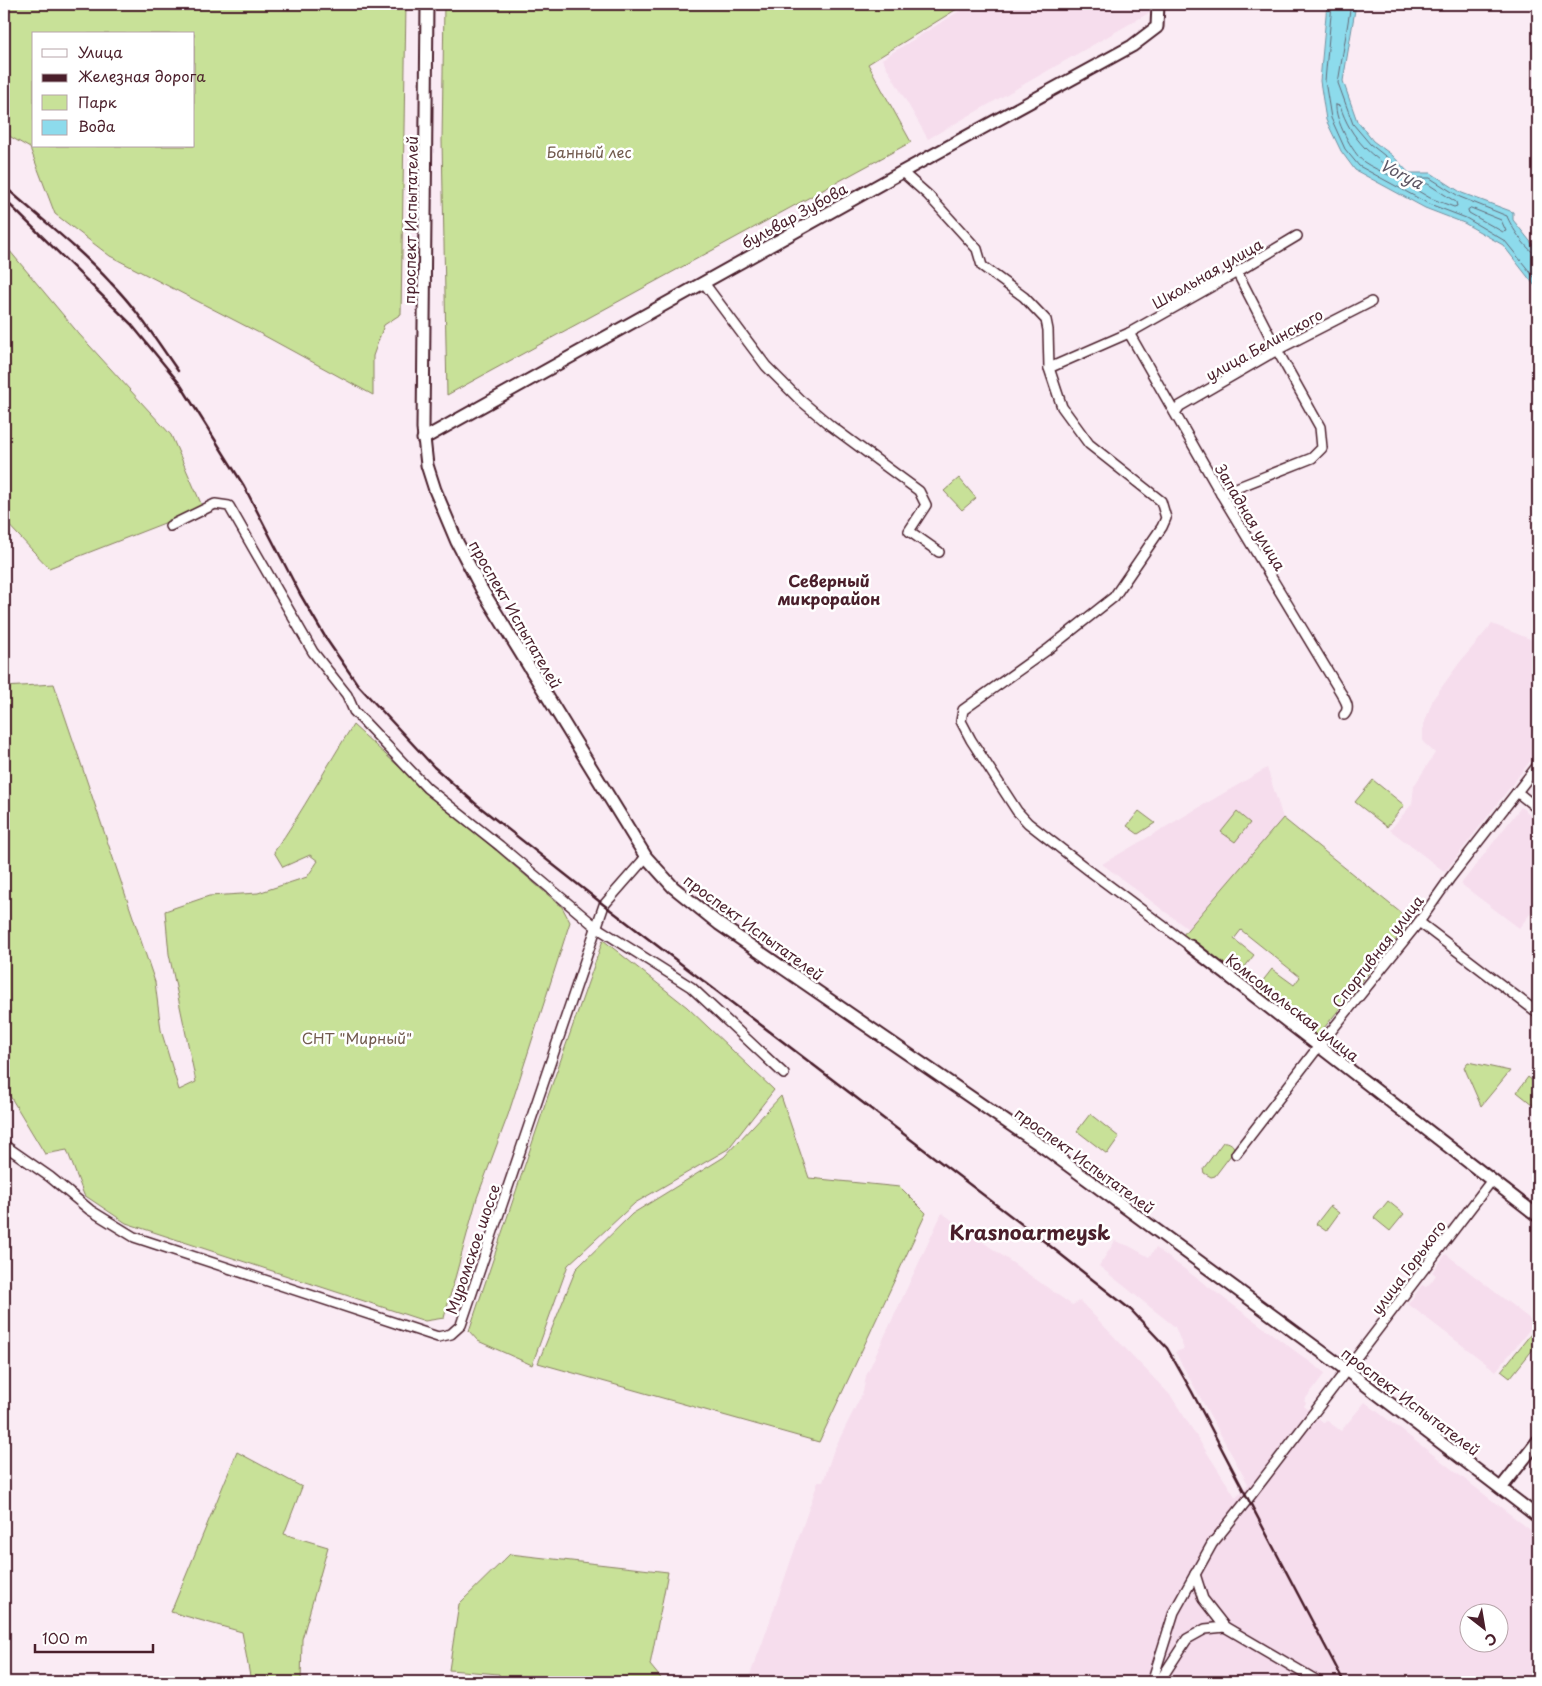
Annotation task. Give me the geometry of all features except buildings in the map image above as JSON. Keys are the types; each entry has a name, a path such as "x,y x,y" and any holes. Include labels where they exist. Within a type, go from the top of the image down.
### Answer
{"main road":[{"name":"проспект Испытателей","path":"427,4 423,440 427,465 457,542 482,590 646,857 673,887 719,924 1046,1149 1347,1370 1538,1517"},
{"name":"бульвар Зубова","path":"423,440 902,172 1132,46 1157,27 1158,4"},
{"name":"Комсомольская улица","path":"1190,946 1538,1216"},
{"path":"1501,1488 1538,1441"}],"street":[{"name":"Комсомольская улица","path":"902,172 928,195 977,249 982,266 1024,297 1046,320 1049,368 1062,407 1089,444 1161,501 1166,518 1162,527 1114,597 1047,650 963,710 961,721 971,740 1017,811 1028,823 1190,946"},
{"name":"Школьная улица","path":"1049,368 1129,332 1238,272 1297,236"},
{"path":"1221,494 1312,458 1322,448 1320,427 1277,350 1238,272"},
{"path":"704,283 766,366 799,398 831,426 919,491 926,504 909,531 939,552"},
{"name":"улица Белинского","path":"1175,413 1180,406 1277,350 1371,302"},
{"name":"Западная улица","path":"1129,332 1221,494 1341,693 1348,706 1347,712 1344,715"},
{"path":"170,526 215,504 229,506 313,652 347,695 354,712 427,788 500,846 596,928 691,987 784,1074"},
{"name":"Спортивная улица","path":"1236,1154 1319,1046 1419,922 1450,878 1538,765"},
{"path":"1517,792 1538,809"},
{"name":"Муромское шоссе","path":"4,1145 50,1177 90,1210 134,1236 438,1337 451,1334 461,1324 464,1316 604,905 646,857"},
{"path":"1419,922 1538,1013"},
{"name":"улица Горького","path":"1152,1682 1174,1612 1212,1544 1317,1410 1492,1180"},
{"path":"1195,1574 1203,1599 1225,1627 1319,1682"},
{"path":"1159,1682 1187,1639 1205,1630 1225,1627"}],"shaded area":[{"path":"969,4 1152,4 1154,10 928,139 882,59"},
{"path":"1492,624 1538,642 1538,751 1445,872 1390,830 1412,804 1414,786 1435,753 1423,742 1423,727 1433,699 1460,662"},
{"path":"1267,768 1283,818 1188,929 1102,864"},
{"path":"1521,807 1538,821 1538,904 1519,928 1461,884"},
{"path":"942,1213 1072,1305 1080,1301 1171,1396 1236,1498 1248,1484 1175,1352 1184,1349 1175,1327 1099,1266 1115,1241 1149,1257 1156,1248 1325,1373 1304,1401 1306,1403 1304,1406 1311,1412 1314,1408 1321,1413 1317,1418 1323,1423 1326,1420 1341,1431 1365,1402 1538,1536 1538,1682 747,1682 818,1482 823,1482 833,1452 863,1392 866,1376"},
{"path":"1446,1254 1535,1323 1496,1371 1408,1304 1422,1285 1426,1287 1432,1281 1436,1275 1432,1272"}],"green space":[{"path":"4,4 406,4 401,314 384,325 373,356 373,395 263,335 110,256 55,214 30,148 4,133"},
{"name":"Банный лес","path":"444,4 965,4 868,64 911,142 447,395 442,141"},
{"path":"4,244 79,334 171,435 203,508 49,568 4,520"},
{"path":"959,478 976,498 962,510 944,491"},
{"name":"СНТ \"Мирный\"","path":"54,684 155,982 161,1030 179,1090 196,1082 169,954 165,911 209,896 258,893 307,877 318,861 310,855 283,867 274,852 353,725 562,907 570,922 508,1115 477,1198 444,1318 425,1321 126,1223 84,1195 67,1150 45,1154 4,1086 4,687"},
{"path":"1373,780 1404,805 1387,827 1355,802"},
{"path":"1139,811 1155,823 1138,834 1127,826"},
{"path":"1237,812 1250,823 1235,842 1221,832"},
{"path":"1283,818 1411,921 1315,1039 1254,992 1272,969 1294,985 1300,977 1241,930 1234,939 1254,955 1237,977 1182,936"},
{"path":"603,940 687,1007 774,1090 728,1149 635,1203 568,1265 532,1365 478,1341 469,1331"},
{"path":"1468,1062 1510,1071 1481,1106 1464,1067"},
{"path":"1528,1077 1538,1085 1538,1109 1517,1092"},
{"path":"781,1096 809,1178 900,1187 926,1213 819,1442 538,1363 576,1269 632,1214 724,1157"},
{"path":"1090,1114 1119,1137 1107,1154 1077,1131"},
{"path":"1223,1142 1231,1144 1234,1147 1234,1151 1215,1176 1211,1177 1204,1173 1203,1169"},
{"path":"1388,1201 1404,1214 1390,1231 1374,1218"},
{"path":"1330,1206 1339,1213 1326,1231 1316,1224"},
{"path":"1535,1329 1538,1332 1538,1343 1510,1378 1501,1371"},
{"path":"237,1452 302,1487 284,1534 328,1547 302,1639 301,1682 251,1682 242,1632 171,1612"},
{"path":"510,1554 668,1572 650,1665 664,1682 500,1682 499,1674 449,1670 459,1604"}],"water":[{"name":"Vorya","path":"1327,4 1356,4 1343,81 1357,121 1373,141 1392,155 1409,173 1431,173 1462,193 1513,212 1513,220 1538,251 1538,290 1503,245 1464,223 1425,208 1355,170 1341,151 1326,120 1320,81"}],"railway":[{"path":"4,186 73,245 99,270 129,304 178,371"},
{"path":"4,199 131,324 180,384 244,486 300,594 327,640 358,685 434,767 476,804 604,905 1045,1242 1131,1310 1167,1348 1344,1682"}],"district":[{"name":"Северный микрорайон","path":"829,589"},
{"name":"Krasnoarmeysk","path":"1030,1232"}]}
